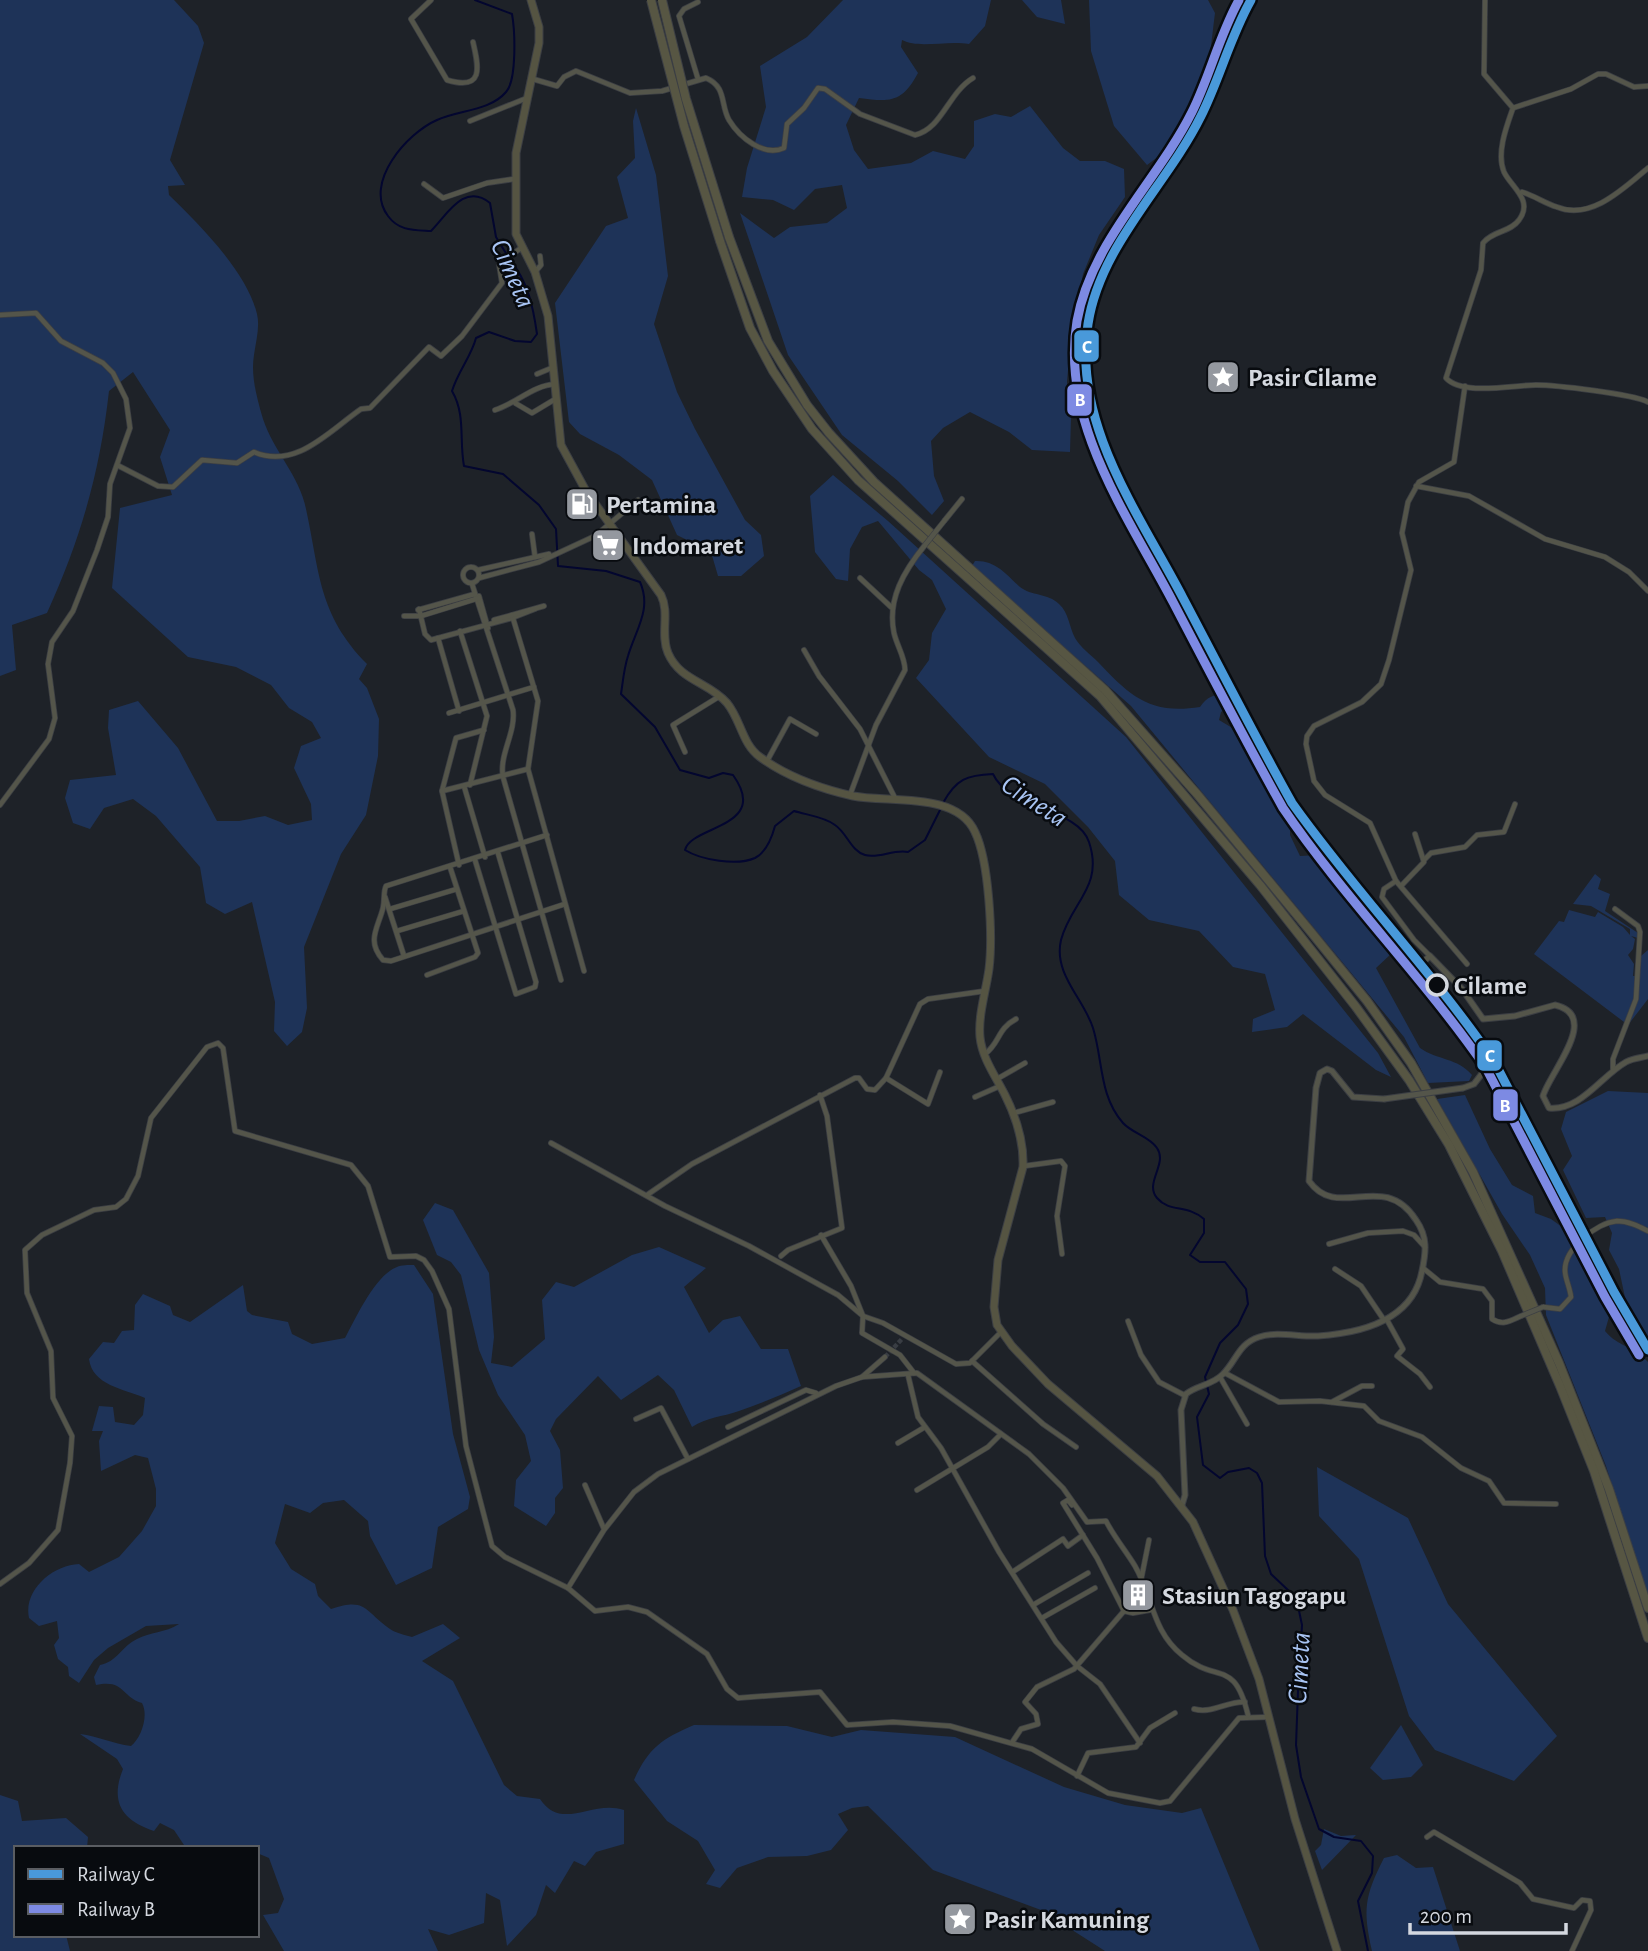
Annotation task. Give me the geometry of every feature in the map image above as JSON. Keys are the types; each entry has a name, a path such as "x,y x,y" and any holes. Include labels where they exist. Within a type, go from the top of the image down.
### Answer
{"highway":[{"path":"531,0 539,27 533,79 516,153 516,234 535,272 548,316 564,452 664,601 664,639 672,661 687,677 720,696 734,713 748,744 767,761 806,780 850,795 929,802 949,809 972,826 980,845 990,939 980,1036 984,1054 1013,1114 1022,1146 1023,1167 998,1260 994,1307 997,1325 1048,1384 1090,1422 1142,1460 1182,1505 1233,1610 1270,1717 1295,1819 1337,1951"},
{"path":"651,0 681,114 720,242 750,328 792,400 818,437 858,480 1100,696 1260,886 1356,1007 1409,1080 1449,1145 1497,1241 1560,1386 1598,1483 1648,1638"},
{"path":"662,0 686,99 729,237 768,341 807,405 874,482 1105,690 1197,794 1367,1001 1410,1063 1478,1183 1559,1363 1605,1480 1648,1608"}],"street":[{"path":"431,0 411,19 447,80 471,81 478,76 480,68 473,43"},
{"path":"1485,0 1484,71 1513,108"},
{"path":"698,2 684,9 679,16 698,79"},
{"path":"533,79 557,86 564,77 576,71 630,93 662,91 698,79 717,83 730,121 751,142 772,152 784,148 787,124 804,108 818,88 825,89 860,114 915,135 932,126 955,92 973,78"},
{"path":"1513,108 1572,89 1602,74 1634,87 1648,86"},
{"path":"470,121 528,98"},
{"path":"1513,108 1503,135 1503,170 1522,192 1559,209 1577,210 1606,202 1648,168"},
{"path":"424,184 443,198 487,183 514,179"},
{"path":"1522,192 1520,219 1486,238 1481,248 1481,270 1446,372 1450,383 1465,386 1538,385 1648,402"},
{"path":"117,465 159,486 173,487 202,460 237,463 254,452 265,456 285,457 305,450 361,409 370,408 429,347 441,356 458,340 502,283 499,264 521,248"},
{"path":"535,272 541,265 540,256"},
{"path":"0,315 36,313 61,341 103,363 113,373 126,399 130,419 128,439 110,484 108,517 97,550 73,611 52,642 48,664 55,718 49,739 0,805"},
{"path":"537,374 554,367"},
{"path":"495,410 515,402 541,386 557,384"},
{"path":"1465,386 1454,462 1415,486 1402,523 1411,570 1393,649 1381,684 1362,702 1314,726 1307,736 1306,744 1314,781 1325,795 1370,822 1396,881 1467,964"},
{"path":"515,402 532,413 558,398"},
{"path":"1415,486 1469,496 1545,539 1605,557 1629,572 1648,590"},
{"path":"850,795 868,745 905,670 895,637 893,597 907,575 909,565 962,499"},
{"path":"473,583 464,579 464,571 471,567 478,570 564,549 595,536 638,500"},
{"path":"532,534 537,562"},
{"path":"473,583 479,578 537,562 552,553"},
{"path":"478,570 479,578"},
{"path":"860,578 892,607"},
{"path":"473,583 509,695 514,719 503,761 503,777 561,979"},
{"path":"404,616 477,597"},
{"path":"418,613 427,638 439,638 544,606"},
{"path":"512,617 539,709 528,769 584,971"},
{"path":"461,632 487,716 470,785"},
{"path":"439,638 459,711"},
{"path":"804,650 860,729 895,799"},
{"path":"449,713 534,687"},
{"path":"685,752 673,725 720,696"},
{"path":"767,761 790,719 816,734"},
{"path":"459,865 442,791 456,738 484,730"},
{"path":"442,791 528,769"},
{"path":"464,786 485,857"},
{"path":"1401,887 1431,852 1465,847 1477,835 1504,832 1515,804"},
{"path":"1415,834 1423,860"},
{"path":"547,835 498,853 386,886 373,932 376,948 380,957 387,962 565,904"},
{"path":"475,860 513,992 516,994 535,987 537,982 498,853"},
{"path":"427,975 475,957 478,953 450,867"},
{"path":"1396,881 1384,889 1382,897 1414,940 1462,989 1483,1019 1515,1016 1555,1005 1571,1016 1574,1025 1573,1038 1544,1091 1543,1099 1547,1107 1559,1108 1584,1096 1632,1059 1647,1058"},
{"path":"390,909 457,889"},
{"path":"385,897 404,956"},
{"path":"1614,1072 1613,1059 1632,1016 1638,992 1639,950 1639,928 1615,909"},
{"path":"397,931 464,911"},
{"path":"1639,950 1648,946"},
{"path":"1184,1395 1222,1375 1242,1346 1258,1337 1318,1336 1386,1320 1411,1300 1423,1268 1426,1248 1415,1218 1392,1196 1332,1196 1319,1192 1309,1181 1316,1088 1320,1073 1330,1070 1353,1097 1384,1099 1463,1088 1474,1084 1484,1071 1483,1053 1418,976 1416,968 1430,956"},
{"path":"647,1195 692,1164 857,1077 872,1091 886,1077 920,1004 929,999 985,991"},
{"path":"984,1054 993,1047 1002,1028 1016,1019"},
{"path":"0,1584 29,1563 58,1530 70,1463 72,1436 52,1398 51,1351 27,1293 25,1250 42,1236 94,1210 116,1207 126,1199 138,1176 151,1118 207,1048 218,1043 223,1048 235,1132 351,1165 368,1186 390,1257 416,1256 424,1260 432,1270 453,1320 454,1356 467,1447 492,1546 505,1557 568,1588 595,1611 628,1607 654,1616 707,1654 727,1689 741,1699 815,1692 825,1695 847,1725 893,1723 950,1726 1013,1741 1108,1793 1167,1803 1176,1797 1221,1735 1238,1718 1248,1715 1270,1717"},
{"path":"975,1097 1025,1063"},
{"path":"886,1077 928,1104 940,1072"},
{"path":"781,1256 821,1235 832,1234 842,1228 827,1116 820,1095"},
{"path":"1013,1114 1053,1102"},
{"path":"551,1143 838,1295 863,1316 956,1364 972,1361 1002,1332"},
{"path":"1023,1167 1049,1161 1061,1161 1065,1166 1057,1216 1062,1254"},
{"path":"1423,1268 1440,1282 1483,1289 1492,1301 1493,1320 1503,1323 1543,1307 1560,1309 1566,1306 1571,1297 1564,1273 1571,1248 1577,1243 1612,1222 1635,1224 1648,1231"},
{"path":"1329,1244 1368,1233 1403,1231 1415,1235 1426,1248"},
{"path":"821,1235 851,1286 863,1316 864,1334 900,1355 914,1373 1029,1454 1063,1488 1080,1514"},
{"path":"1335,1269 1361,1286 1403,1349 1397,1356 1430,1387"},
{"path":"1128,1321 1141,1355 1159,1382 1184,1395"},
{"path":"862,1377 885,1357"},
{"path":"972,1361 1043,1424 1076,1447"},
{"path":"568,1588 604,1530 634,1492 658,1474 817,1394 862,1377 914,1373"},
{"path":"908,1375 916,1412 953,1469 999,1552 1014,1571 1056,1642 1077,1666 1100,1684 1140,1743"},
{"path":"1222,1375 1279,1402 1364,1405 1379,1421 1422,1437 1461,1468 1489,1481 1504,1503 1556,1504"},
{"path":"1222,1375 1247,1424"},
{"path":"1331,1402 1362,1386 1372,1386"},
{"path":"728,1427 806,1390 817,1394"},
{"path":"1182,1505 1185,1495 1181,1410 1184,1395"},
{"path":"636,1419 660,1408 688,1459"},
{"path":"898,1443 925,1427"},
{"path":"917,1490 988,1447 1001,1434"},
{"path":"585,1485 604,1530"},
{"path":"1150,1610 1133,1613 1124,1611 1063,1502 1068,1500 1087,1522 1106,1521 1134,1564 1150,1610 1162,1633 1178,1653 1196,1665 1236,1682 1248,1715"},
{"path":"1014,1571 1063,1539 1068,1546 1083,1535"},
{"path":"1141,1582 1149,1540"},
{"path":"1033,1605 1087,1573"},
{"path":"1042,1618 1095,1588"},
{"path":"1013,1741 1021,1729 1039,1721 1025,1702 1027,1697 1037,1687 1077,1666 1124,1611"},
{"path":"1194,1709 1206,1711 1231,1702 1245,1702"},
{"path":"1077,1776 1088,1753 1136,1747 1150,1728 1175,1713"},
{"path":"1427,1837 1434,1832 1520,1883 1538,1901 1574,1908 1582,1900 1590,1901 1591,1910 1572,1951"}],"shaded area":[{"path":"0,0 174,0 198,26 204,43 170,160 185,185 168,186 169,195 233,266 252,298 258,320 253,373 263,419 303,497 323,592 339,628 367,664 359,679 367,688 379,719 378,756 366,815 341,854 304,947 307,1008 302,1032 287,1046 274,1031 275,1002 252,902 225,914 206,903 200,867 156,816 133,799 104,808 90,829 73,823 65,798 70,780 116,775 108,728 109,710 138,701 178,748 217,821 239,821 265,816 288,825 312,820 311,804 294,768 301,746 321,738 312,722 289,708 271,685 236,667 188,657 112,588 120,508 172,495 160,457 170,430 133,372 109,391 100,449 87,504 70,558 47,613 12,625 16,670 0,676"},
{"path":"843,0 991,0 985,26 969,44 917,44 902,40 901,47 918,73 912,83 900,95 887,100 859,98 846,125 854,150 868,169 911,163 933,151 965,159 974,146 974,121 995,114 1011,117 1030,106 1063,148 1080,161 1105,161 1124,169 1125,197 1099,235 1083,274 1071,335 1067,382 1071,417 1070,452 1032,450 1009,432 970,412 943,428 931,441 934,476 944,501 932,515 898,481 842,435 788,355 740,213 774,238 790,227 827,223 847,208 842,185 815,189 794,210 773,200 742,197 747,168 766,107 760,66 807,37"},
{"path":"1022,0 1061,0 1065,24 1037,17"},
{"path":"1089,0 1208,0 1215,13 1208,70 1199,103 1159,156 1147,165 1114,126 1091,51"},
{"path":"636,108 656,175 668,276 654,324 677,392 695,429 745,520 761,535 764,556 741,576 718,576 711,552 677,535 652,480 619,455 580,434 569,422 555,303 606,226 628,218 617,177 635,158 633,121"},
{"path":"833,475 888,521 1126,737 1378,1053 1391,1077 1376,1070 1303,1014 1287,1027 1252,1032 1253,1019 1275,1010 1265,974 1233,967 1199,931 1149,920 1119,895 1115,861 1088,827 1045,784 989,757 916,678 929,660 932,633 946,609 932,580 919,570 878,521 862,527 850,549 848,581 836,579 815,552 810,496"},
{"path":"975,561 994,565 1024,590 1055,600 1065,612 1080,645 1120,684 1142,700 1167,708 1183,709 1200,707 1214,696 1233,695 1233,704 1221,712 1219,720 1249,738 1271,775 1290,817 1290,835 1300,856 1319,855 1376,920 1382,942 1391,954 1376,968 1420,1048 1466,1069 1472,1075 1469,1081 1428,1083 1404,1037 1131,706 972,566"},
{"path":"1595,874 1601,879 1598,889 1610,894 1605,911 1638,933 1638,938 1631,936 1635,939 1633,949 1628,955 1634,964 1633,976 1639,976 1641,956 1648,950 1648,999 1628,1025 1534,954 1559,921 1564,922 1569,910 1595,917 1598,912 1623,927 1630,935 1630,929 1591,906 1573,904"},
{"path":"1608,1091 1648,1093 1648,1340 1627,1307 1619,1269 1609,1250 1612,1233 1605,1217 1586,1218 1563,1170 1572,1156 1561,1129 1566,1112"},
{"path":"1465,1095 1490,1149 1512,1185 1533,1196 1535,1213 1551,1219 1584,1243 1609,1317 1605,1331 1648,1362 1648,1598 1606,1466 1546,1315 1545,1288 1530,1255 1502,1214 1437,1099"},
{"path":"435,1203 453,1210 489,1273 494,1337 491,1363 512,1367 545,1339 542,1300 556,1282 574,1287 632,1255 659,1247 706,1268 684,1287 709,1333 723,1320 740,1316 761,1349 788,1349 801,1386 692,1427 674,1390 658,1375 621,1400 598,1376 556,1419 550,1431 560,1450 563,1488 555,1498 555,1513 546,1526 514,1506 516,1480 531,1461 525,1435 498,1395 479,1350 461,1275 451,1262 437,1255 423,1220"},
{"path":"403,1265 414,1265 433,1294 453,1434 470,1497 468,1509 438,1527 432,1568 396,1585 370,1536 368,1521 344,1500 323,1503 310,1513 285,1504 275,1543 291,1569 315,1584 318,1596 331,1609 359,1605 398,1633 412,1637 443,1624 460,1638 422,1661 453,1681 504,1785 517,1796 540,1799 558,1813 568,1814 600,1808 624,1810 624,1844 596,1852 585,1866 574,1861 555,1893 546,1885 536,1915 507,1946 500,1900 486,1893 484,1923 449,1935 428,1929 438,1951 284,1951 263,1915 278,1913 284,1899 269,1858 259,1854 259,1846 185,1846 174,1830 160,1823 154,1831 133,1821 121,1808 118,1800 119,1780 123,1769 117,1759 80,1734 124,1745 131,1746 135,1742 144,1720 142,1703 118,1686 96,1685 94,1677 100,1665 111,1661 132,1642 179,1624 146,1626 108,1648 94,1660 79,1683 69,1676 68,1667 58,1659 54,1645 59,1638 57,1621 39,1626 29,1618 28,1608 35,1589 50,1574 69,1565 79,1564 89,1572 119,1557 142,1531 156,1506 156,1489 148,1458 135,1455 101,1471 99,1441 103,1431 92,1431 99,1406 113,1407 115,1422 134,1425 143,1415 145,1398 102,1380 91,1368 89,1359 103,1342 114,1343 122,1331 134,1330 135,1305 143,1294 170,1306 173,1315 190,1322 243,1285 247,1311 252,1315 288,1322 292,1334 312,1344 345,1338 381,1279"},
{"path":"1317,1467 1408,1518 1448,1604 1557,1736 1514,1781 1435,1750 1409,1716 1359,1559 1319,1516"},
{"path":"694,1725 787,1726 832,1737 861,1730 955,1737 1064,1787 1125,1805 1182,1813 1201,1808 1260,1951 1105,1951 1041,1910 933,1870 868,1806 852,1808 838,1814 848,1830 831,1850 807,1856 768,1857 737,1868 720,1888 706,1884 715,1870 698,1841 667,1821 634,1780 645,1759 658,1745"},
{"path":"1401,1725 1423,1765 1411,1777 1383,1780 1370,1768"},
{"path":"0,1795 18,1801 22,1821 66,1818 88,1837 87,1846 14,1846 14,1937 66,1937 70,1951 0,1951"},
{"path":"1324,1829 1341,1836 1356,1835 1322,1870 1315,1851 1321,1845"},
{"path":"1397,1855 1416,1868 1433,1867 1460,1951 1372,1951 1367,1925 1369,1894 1384,1858"}],"waterway":[{"name":"Cimeta","path":"475,0 512,14 514,55 510,86 492,103 437,120 413,136 392,160 385,175 381,189 382,203 388,216 397,225 407,229 431,231 464,198 481,198 490,203 496,237 507,255"},
{"name":"Cimeta","path":"510,260 529,295 537,334 531,342 515,341 489,332 476,338 452,391 461,418 464,466 503,474 539,505 556,529 558,566 606,571 640,582 644,610 627,661 621,694 655,727 680,770 709,778 723,773 733,775 742,792 742,806 736,815 726,823 700,835 690,842 685,850 719,861 739,862 755,858 766,848 775,826 794,811 831,822 856,850 865,855 908,852 925,840 941,808"},
{"name":"Cimeta","path":"943,803 953,788 963,780 993,774 1001,786 1013,795 1072,822 1089,842 1093,858 1092,871 1089,883 1061,940 1061,964 1089,1017 1106,1090 1115,1112 1123,1123 1154,1144 1160,1154 1153,1186 1157,1198 1162,1203 1198,1214 1204,1219 1204,1233 1190,1255 1200,1262 1225,1262 1246,1289 1248,1304 1238,1325 1220,1343 1205,1377 1209,1394 1197,1417 1203,1465 1220,1478 1228,1472 1249,1468 1257,1473 1262,1483 1265,1556 1271,1574 1289,1591 1298,1606 1302,1625 1300,1662 1296,1675 1296,1745 1301,1777 1319,1829 1334,1837 1361,1841 1373,1856 1372,1873 1358,1901 1368,1951"}],"tunnel":[{"path":"885,1357 902,1339"}],"rail line":[{"name":"B","path":"1239,0 1192,112 1178,138 1110,239 1085,292 1077,321 1074,359 1078,396 1088,432 1118,502 1283,808 1486,1068 1605,1297 1639,1355"},
{"name":"C","path":"1251,0 1201,116 1187,142 1120,242 1095,295 1088,324 1086,361 1090,397 1099,432 1129,500 1292,803 1495,1063 1614,1292 1648,1350"}],"place":[{"name":"Pasir Cilame","path":"1223,377"},
{"name":"Pertamina","path":"582,504"},
{"name":"Indomaret","path":"608,545"},
{"name":"Cilame","path":"1437,985"},
{"name":"Stasiun Tagogapu","path":"1138,1595"},
{"name":"Pasir Kamuning","path":"960,1919"}]}
